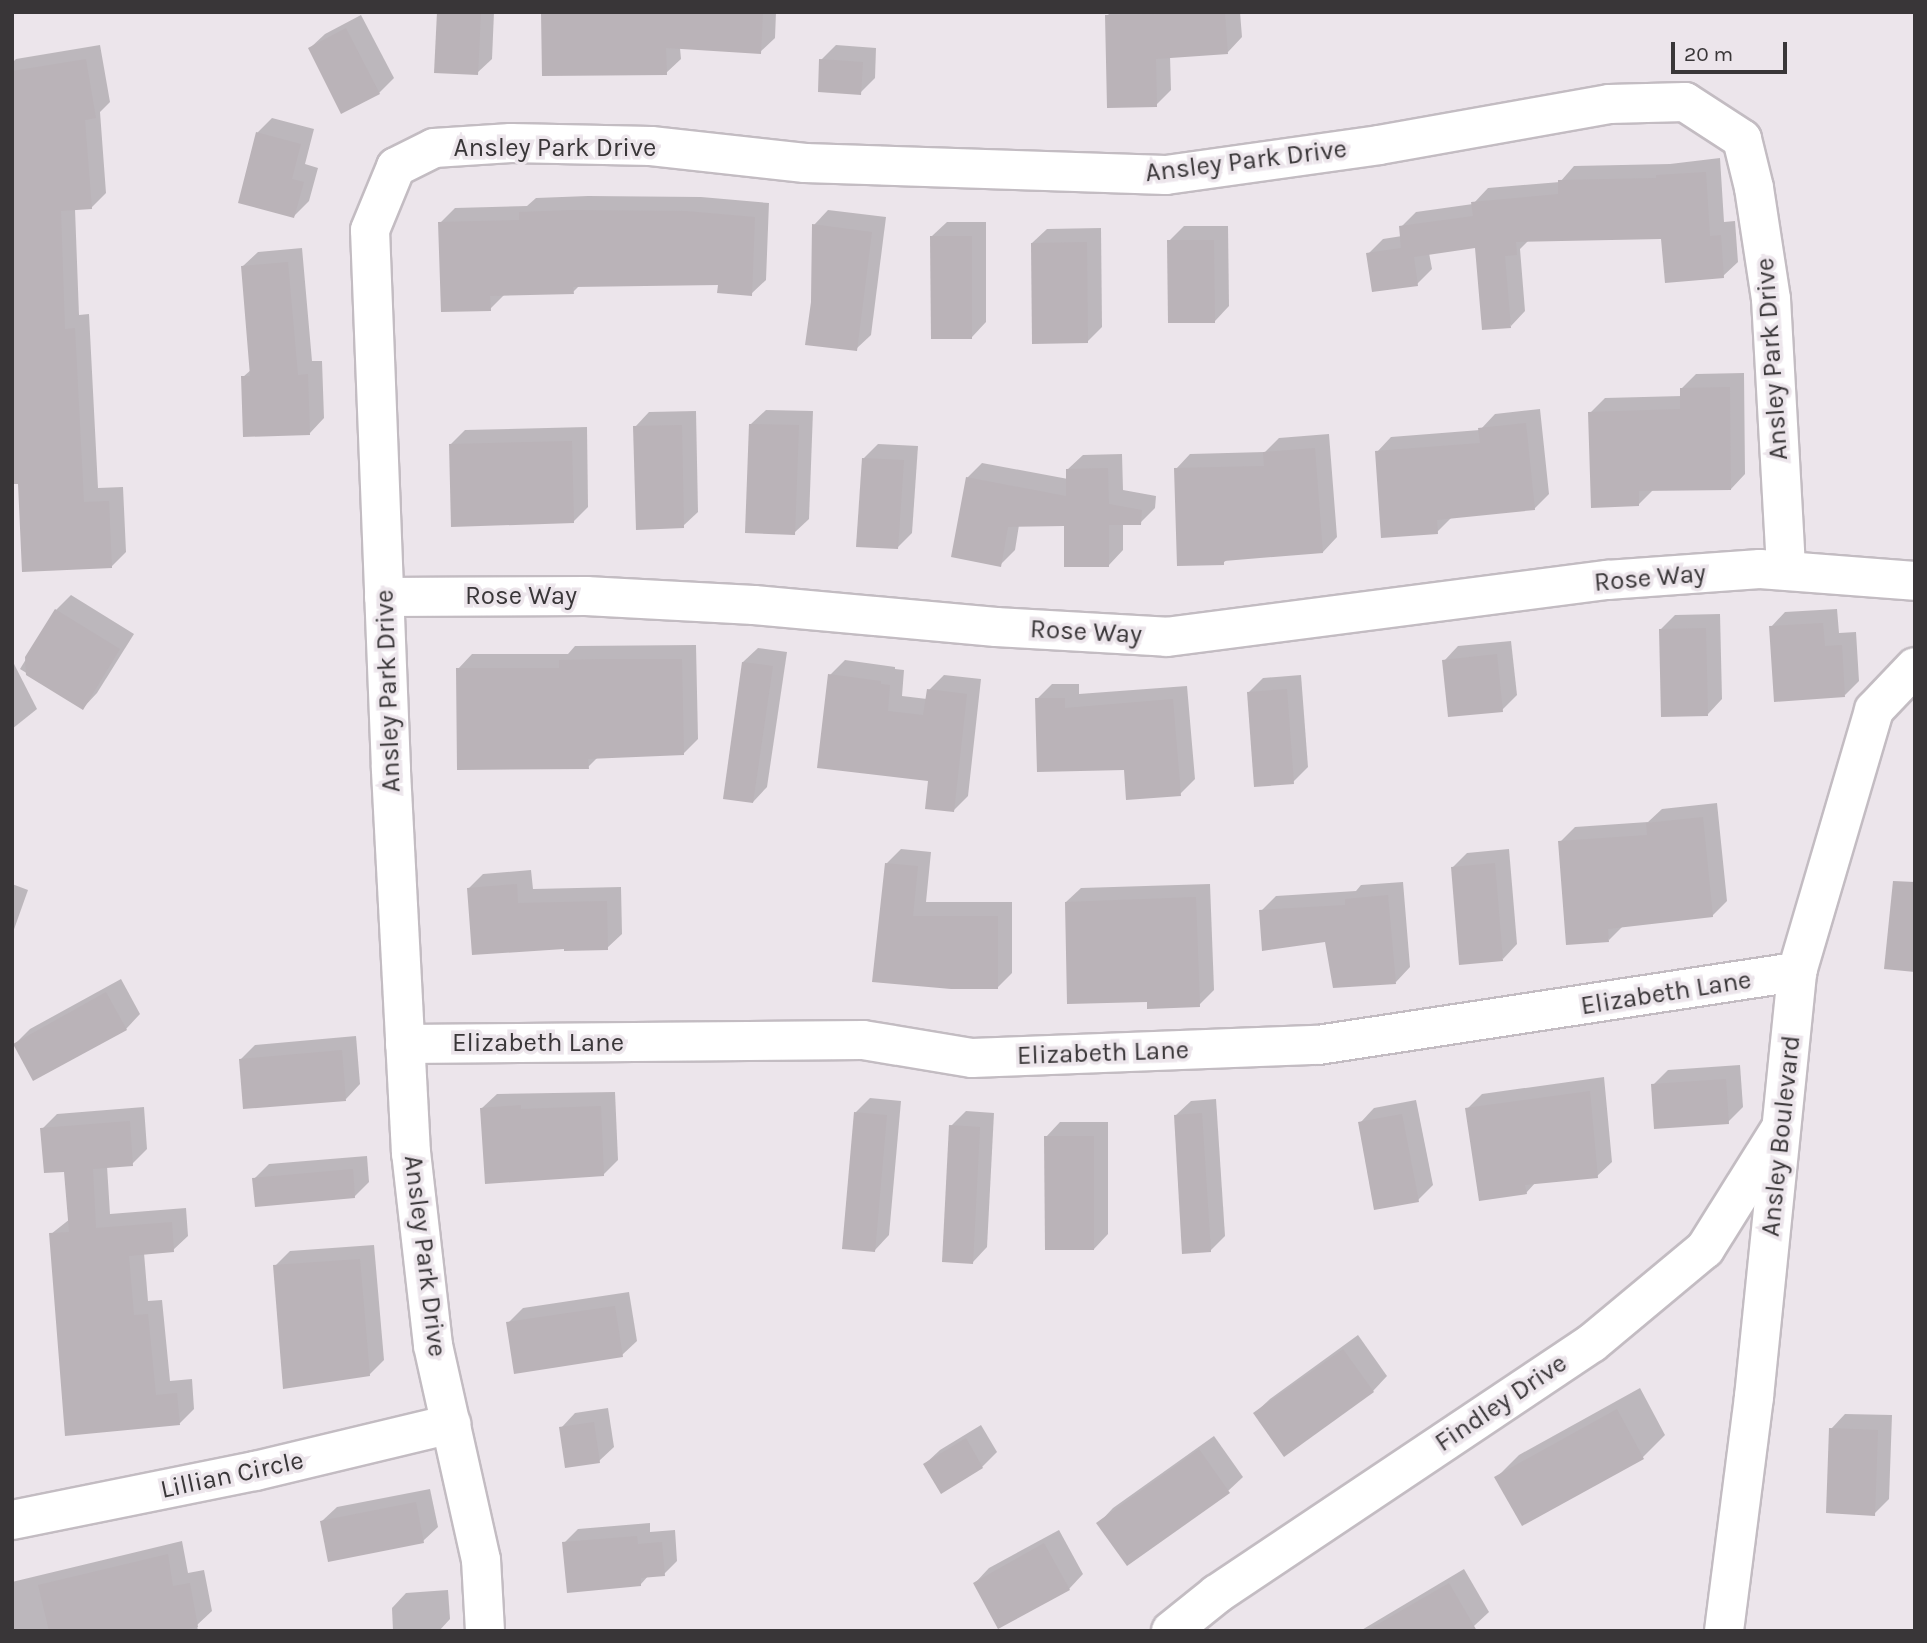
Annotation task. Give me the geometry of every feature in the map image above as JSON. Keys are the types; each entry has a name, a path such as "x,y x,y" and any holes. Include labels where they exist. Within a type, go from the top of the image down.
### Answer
{"street":[{"name":"Ansley Park Drive","path":"485,1631 481,1560 433,1345 411,1153 384,597 370,230 396,167 434,148 511,143 651,146 805,163 1166,175 1379,145 1609,104 1685,102 1742,139 1754,187 1771,299 1786,571"},
{"name":"Rose Way","path":"384,597 586,596 754,605 996,627 1167,637 1607,580 1760,569 1786,571"},
{"path":"1786,571 1915,580"},
{"name":"Ansley Boulevard","path":"1724,1631 1754,1397 1797,972 1874,710 1915,667"},
{"name":"Elizabeth Lane","path":"405,1044 863,1040 972,1058 1318,1045 1797,972"},
{"name":"Findley Drive","path":"1171,1631 1217,1594 1602,1335 1705,1249 1782,1126"},
{"name":"Lillian Circle","path":"12,1520 280,1465 451,1424"}],"building":[{"path":"437,12 481,12 478,75 434,73"},
{"path":"541,12 763,12 761,54 666,48 667,75 542,76"},
{"path":"1225,13 1228,54 1156,59 1157,107 1107,108 1105,15"},
{"path":"346,28 380,94 341,114 308,48"},
{"path":"86,59 96,118 85,120 92,209 61,211 65,329 75,328 84,502 109,501 112,568 22,572 18,484 12,484 12,71"},
{"path":"819,59 863,62 861,95 818,92"},
{"path":"256,132 301,144 292,179 304,182 294,218 238,203"},
{"path":"1706,172 1710,236 1721,235 1724,278 1665,283 1661,239 1516,242 1517,255 1505,256 1511,328 1482,330 1475,248 1414,257 1418,286 1372,292 1366,253 1401,248 1399,226 1473,216 1471,202 1558,194 1558,180 1656,178 1656,175"},
{"path":"686,211 755,217 752,296 717,293 718,285 573,287 574,294 490,296 491,311 441,312 438,222 519,220 519,212"},
{"path":"812,224 872,232 857,351 805,345 811,302"},
{"path":"930,236 972,236 972,339 931,339"},
{"path":"1167,240 1214,240 1215,323 1168,323"},
{"path":"1087,242 1088,343 1032,344 1031,243"},
{"path":"288,262 298,375 308,374 310,435 243,437 241,376 250,376 241,266"},
{"path":"1730,387 1731,490 1639,491 1639,506 1591,508 1588,412 1680,409 1680,388"},
{"path":"1526,423 1535,510 1437,520 1438,534 1381,538 1375,451 1480,443 1478,428"},
{"path":"749,424 799,425 795,535 745,533"},
{"path":"682,425 684,528 636,530 633,426"},
{"path":"572,441 574,523 451,527 449,444"},
{"path":"1315,448 1323,553 1224,561 1224,565 1177,566 1174,468 1264,466 1263,452"},
{"path":"862,458 904,460 898,549 856,547"},
{"path":"1108,468 1109,504 1142,510 1141,525 1109,525 1109,567 1064,567 1064,526 1008,527 1001,567 951,557 966,477 1066,496 1066,469"},
{"path":"55,609 120,649 83,710 26,675 25,657"},
{"path":"1823,623 1825,646 1842,645 1845,697 1774,702 1769,626"},
{"path":"1706,628 1708,716 1661,717 1659,629"},
{"path":"1497,654 1503,712 1448,717 1442,660"},
{"path":"682,659 684,755 588,759 589,769 457,770 456,668 559,668 559,660"},
{"path":"742,662 773,666 753,803 723,799"},
{"path":"828,674 881,681 881,684 890,685 888,711 923,715 927,689 967,694 954,812 925,809 928,781 817,768"},
{"path":"1287,689 1294,784 1254,787 1247,692"},
{"path":"1035,698 1065,698 1065,708 1173,699 1181,796 1126,800 1124,770 1037,772"},
{"path":"1703,817 1713,917 1608,929 1609,942 1566,945 1558,841 1647,835 1646,823"},
{"path":"885,863 918,866 913,916 998,916 998,989 951,989 872,982"},
{"path":"1495,863 1503,961 1459,965 1451,867"},
{"path":"1893,881 1915,882 1915,972 1884,969"},
{"path":"517,884 518,903 607,901 608,950 564,949 472,955 467,888"},
{"path":"1388,895 1396,984 1333,988 1325,942 1262,951 1259,910 1345,905 1345,899"},
{"path":"1196,897 1200,1007 1147,1009 1147,1002 1067,1004 1065,902"},
{"path":"106,992 127,1030 33,1081 13,1044"},
{"path":"342,1050 346,1101 243,1109 239,1059"},
{"path":"1726,1079 1729,1124 1654,1129 1651,1084"},
{"path":"1590,1091 1598,1178 1525,1185 1527,1194 1479,1201 1465,1108"},
{"path":"521,1105 521,1109 601,1106 604,1176 485,1184 480,1108"},
{"path":"854,1112 887,1115 875,1252 842,1249"},
{"path":"1202,1113 1211,1252 1182,1254 1174,1115"},
{"path":"1402,1114 1419,1202 1374,1210 1358,1122"},
{"path":"130,1121 133,1166 93,1169 96,1228 172,1222 174,1252 129,1256 134,1315 148,1314 156,1395 177,1393 180,1425 65,1436 49,1233 69,1232 64,1172 44,1173 40,1128"},
{"path":"949,1125 980,1127 973,1264 942,1262"},
{"path":"1044,1136 1094,1136 1094,1250 1045,1250"},
{"path":"353,1169 355,1198 255,1207 252,1178"},
{"path":"360,1259 370,1376 283,1389 273,1265"},
{"path":"615,1306 623,1357 514,1374 506,1322"},
{"path":"1343,1349 1374,1392 1284,1457 1253,1413"},
{"path":"1617,1409 1644,1459 1522,1526 1494,1477"},
{"path":"594,1422 600,1463 565,1468 559,1427"},
{"path":"1829,1428 1878,1430 1875,1516 1826,1513"},
{"path":"966,1438 983,1468 941,1494 923,1464"},
{"path":"1199,1449 1230,1493 1127,1566 1096,1523"},
{"path":"416,1502 424,1543 328,1562 320,1521"},
{"path":"637,1536 638,1544 662,1542 665,1576 641,1578 641,1586 567,1593 562,1542"},
{"path":"1044,1543 1070,1590 998,1629 973,1583"},
{"path":"168,1554 173,1586 190,1583 198,1627 178,1631 49,1631 38,1585"},
{"path":"1449,1583 1477,1631 1366,1631"}]}
